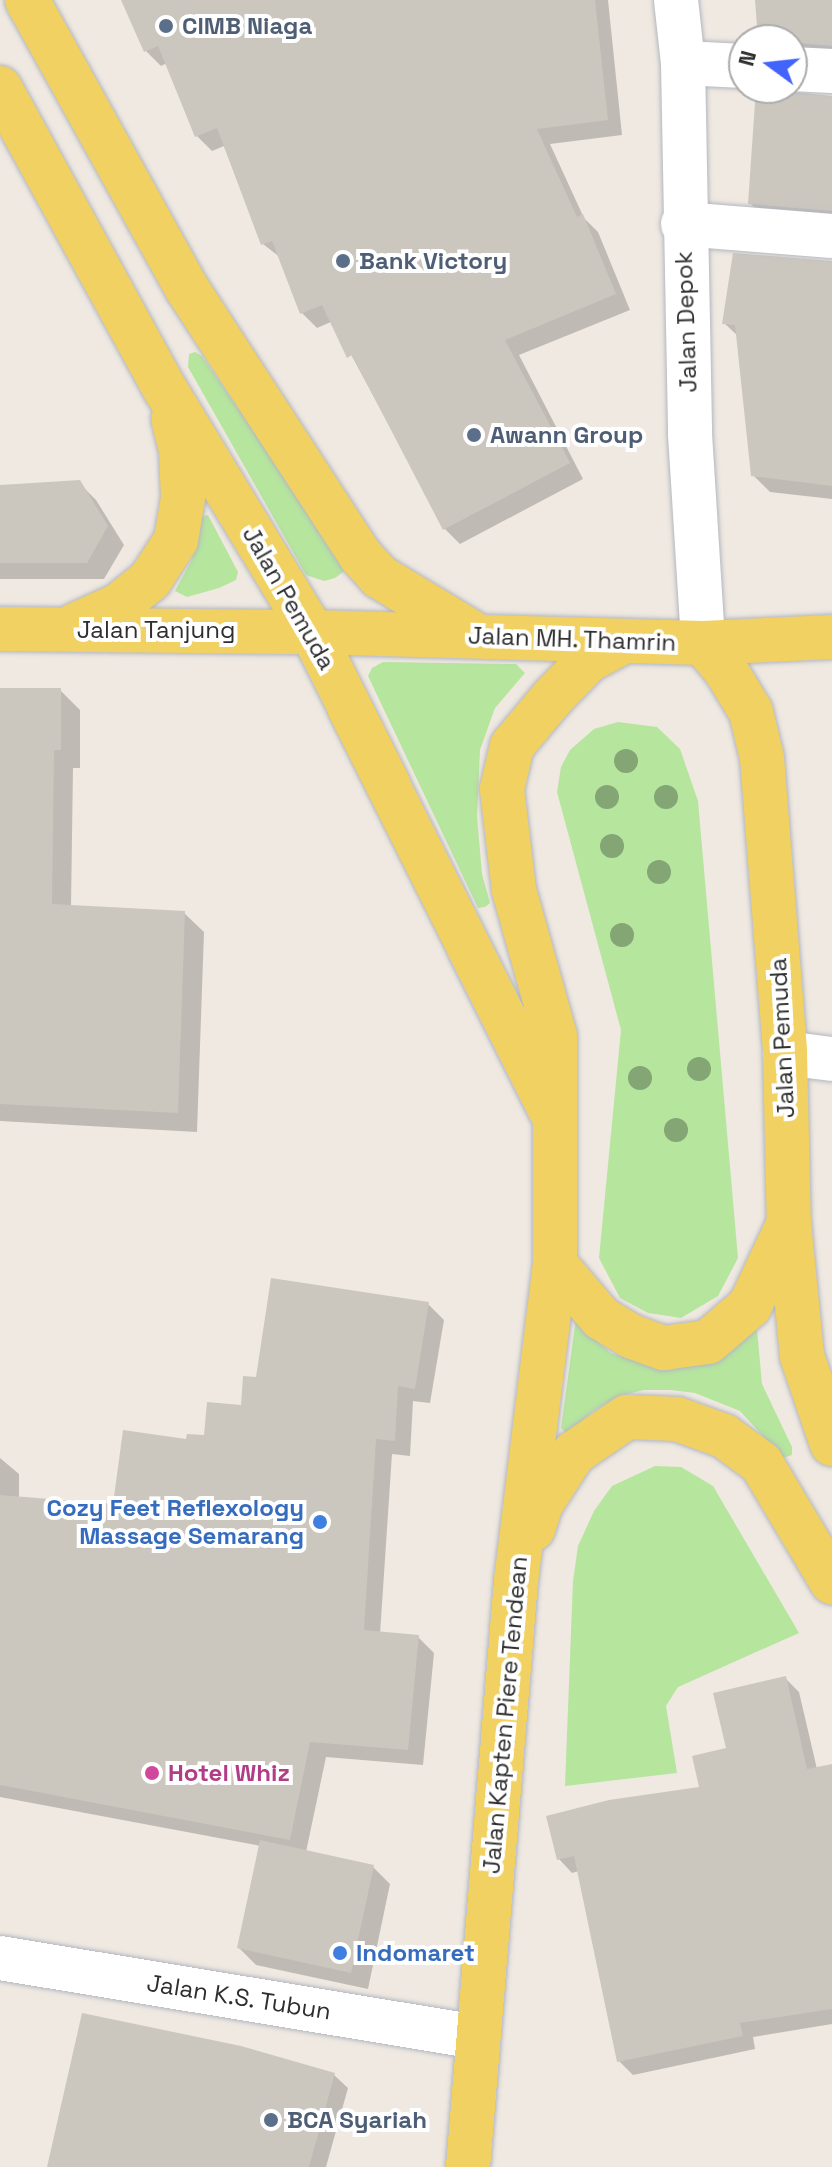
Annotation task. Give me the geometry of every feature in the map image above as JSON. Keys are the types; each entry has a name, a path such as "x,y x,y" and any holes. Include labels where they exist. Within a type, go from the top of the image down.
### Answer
{"main road":[{"path":"27,0 186,287 360,555 380,577 477,635"},
{"name":"Jalan Pemuda","path":"0,88 165,389 312,632 555,1120"},
{"path":"65,630 119,605 150,580 176,540 183,498 181,450 165,389"},
{"name":"Jalan Tanjung","path":"0,629 312,632"},
{"name":"Jalan MH. Thamrin","path":"312,632 703,643 832,637"},
{"name":"Jalan Pemuda","path":"555,1264 555,1036 514,890 502,789 512,746 589,660 624,641"},
{"name":"Jalan Pemuda","path":"703,643 725,669 751,712 762,758 785,1053 789,1223 802,1356 832,1444"},
{"path":"555,1264 601,1318 633,1337 664,1348 708,1342 750,1306 789,1223"},
{"name":"Jalan Kapten Piere Tendean","path":"468,2167 516,1581 555,1264"},
{"path":"516,1581 541,1504 574,1453 627,1417 677,1419 724,1436 761,1463 832,1582"}],"street":[{"name":"Jalan Depok","path":"676,0 683,63 683,224 690,434 703,643"},
{"path":"683,63 728,65"},
{"path":"808,70 832,71"},
{"path":"683,224 832,236"},
{"path":"785,1053 832,1059"},
{"name":"Jalan K.S. Tubun","path":"0,1958 477,2037"}],"green space":[{"path":"195,352 202,356 345,563 343,572 335,578 324,581 306,575 188,367 189,354"},
{"path":"208,515 238,572 236,580 187,597 175,591 192,559 200,517"},
{"path":"383,662 516,664 525,673 495,708 480,750 477,816 482,874 490,903 485,907 478,908 368,676 372,668"},
{"path":"618,722 657,727 680,749 698,801 738,1258 718,1296 681,1318 648,1313 620,1298 599,1258 621,1030 557,792 561,767 570,750 594,729"},
{"path":"576,1318 588,1326 598,1342 611,1353 630,1359 757,1330 762,1384 792,1447 792,1455 783,1458 740,1411 695,1393 671,1390 644,1390 619,1396 592,1412 567,1434 561,1428"},
{"path":"655,1466 681,1467 713,1486 799,1633 678,1687 666,1706 677,1773 565,1786 573,1581 578,1546 594,1511 612,1486"}],"building":[{"path":"121,0 595,0 608,120 537,129 577,217 583,214 616,294 505,340 570,463 443,530 352,355 347,358 322,305 300,314 272,241 261,245 217,128 195,137 158,46 144,52"},
{"path":"755,0 832,0 832,46 808,44 808,24 757,24"},
{"path":"808,93 832,96 832,211 748,204 755,104 808,104"},
{"path":"733,253 832,261 832,486 751,476 735,325 722,324"},
{"path":"80,480 108,526 87,563 0,563 0,485"},
{"path":"0,688 61,688 61,750 54,750 52,904 185,911 178,1113 0,1104"},
{"path":"271,1278 429,1302 415,1389 398,1386 395,1441 376,1439 364,1630 419,1635 408,1750 310,1742 290,1840 0,1785 0,1495 113,1504 123,1430 186,1439 187,1434 204,1435 207,1402 241,1405 243,1376 256,1377"},
{"path":"786,1676 807,1769 832,1764 832,2009 740,2023 743,2036 617,2062 574,1856 557,1860 546,1816 609,1800 699,1787 692,1756 726,1748 713,1693"},
{"path":"260,1840 374,1865 351,1973 237,1948"},
{"path":"82,2013 241,2046 335,2073 309,2167 47,2167"}],"place":[{"name":"CIMB Niaga","path":"166,26"},
{"name":"Bank Victory","path":"343,261"},
{"name":"Awann Group","path":"474,435"},
{"name":"Cozy Feet Reflexology Massage Semarang","path":"320,1522"},
{"name":"Hotel Whiz","path":"152,1773"},
{"name":"Indomaret","path":"340,1953"},
{"name":"BCA Syariah","path":"271,2120"}]}
